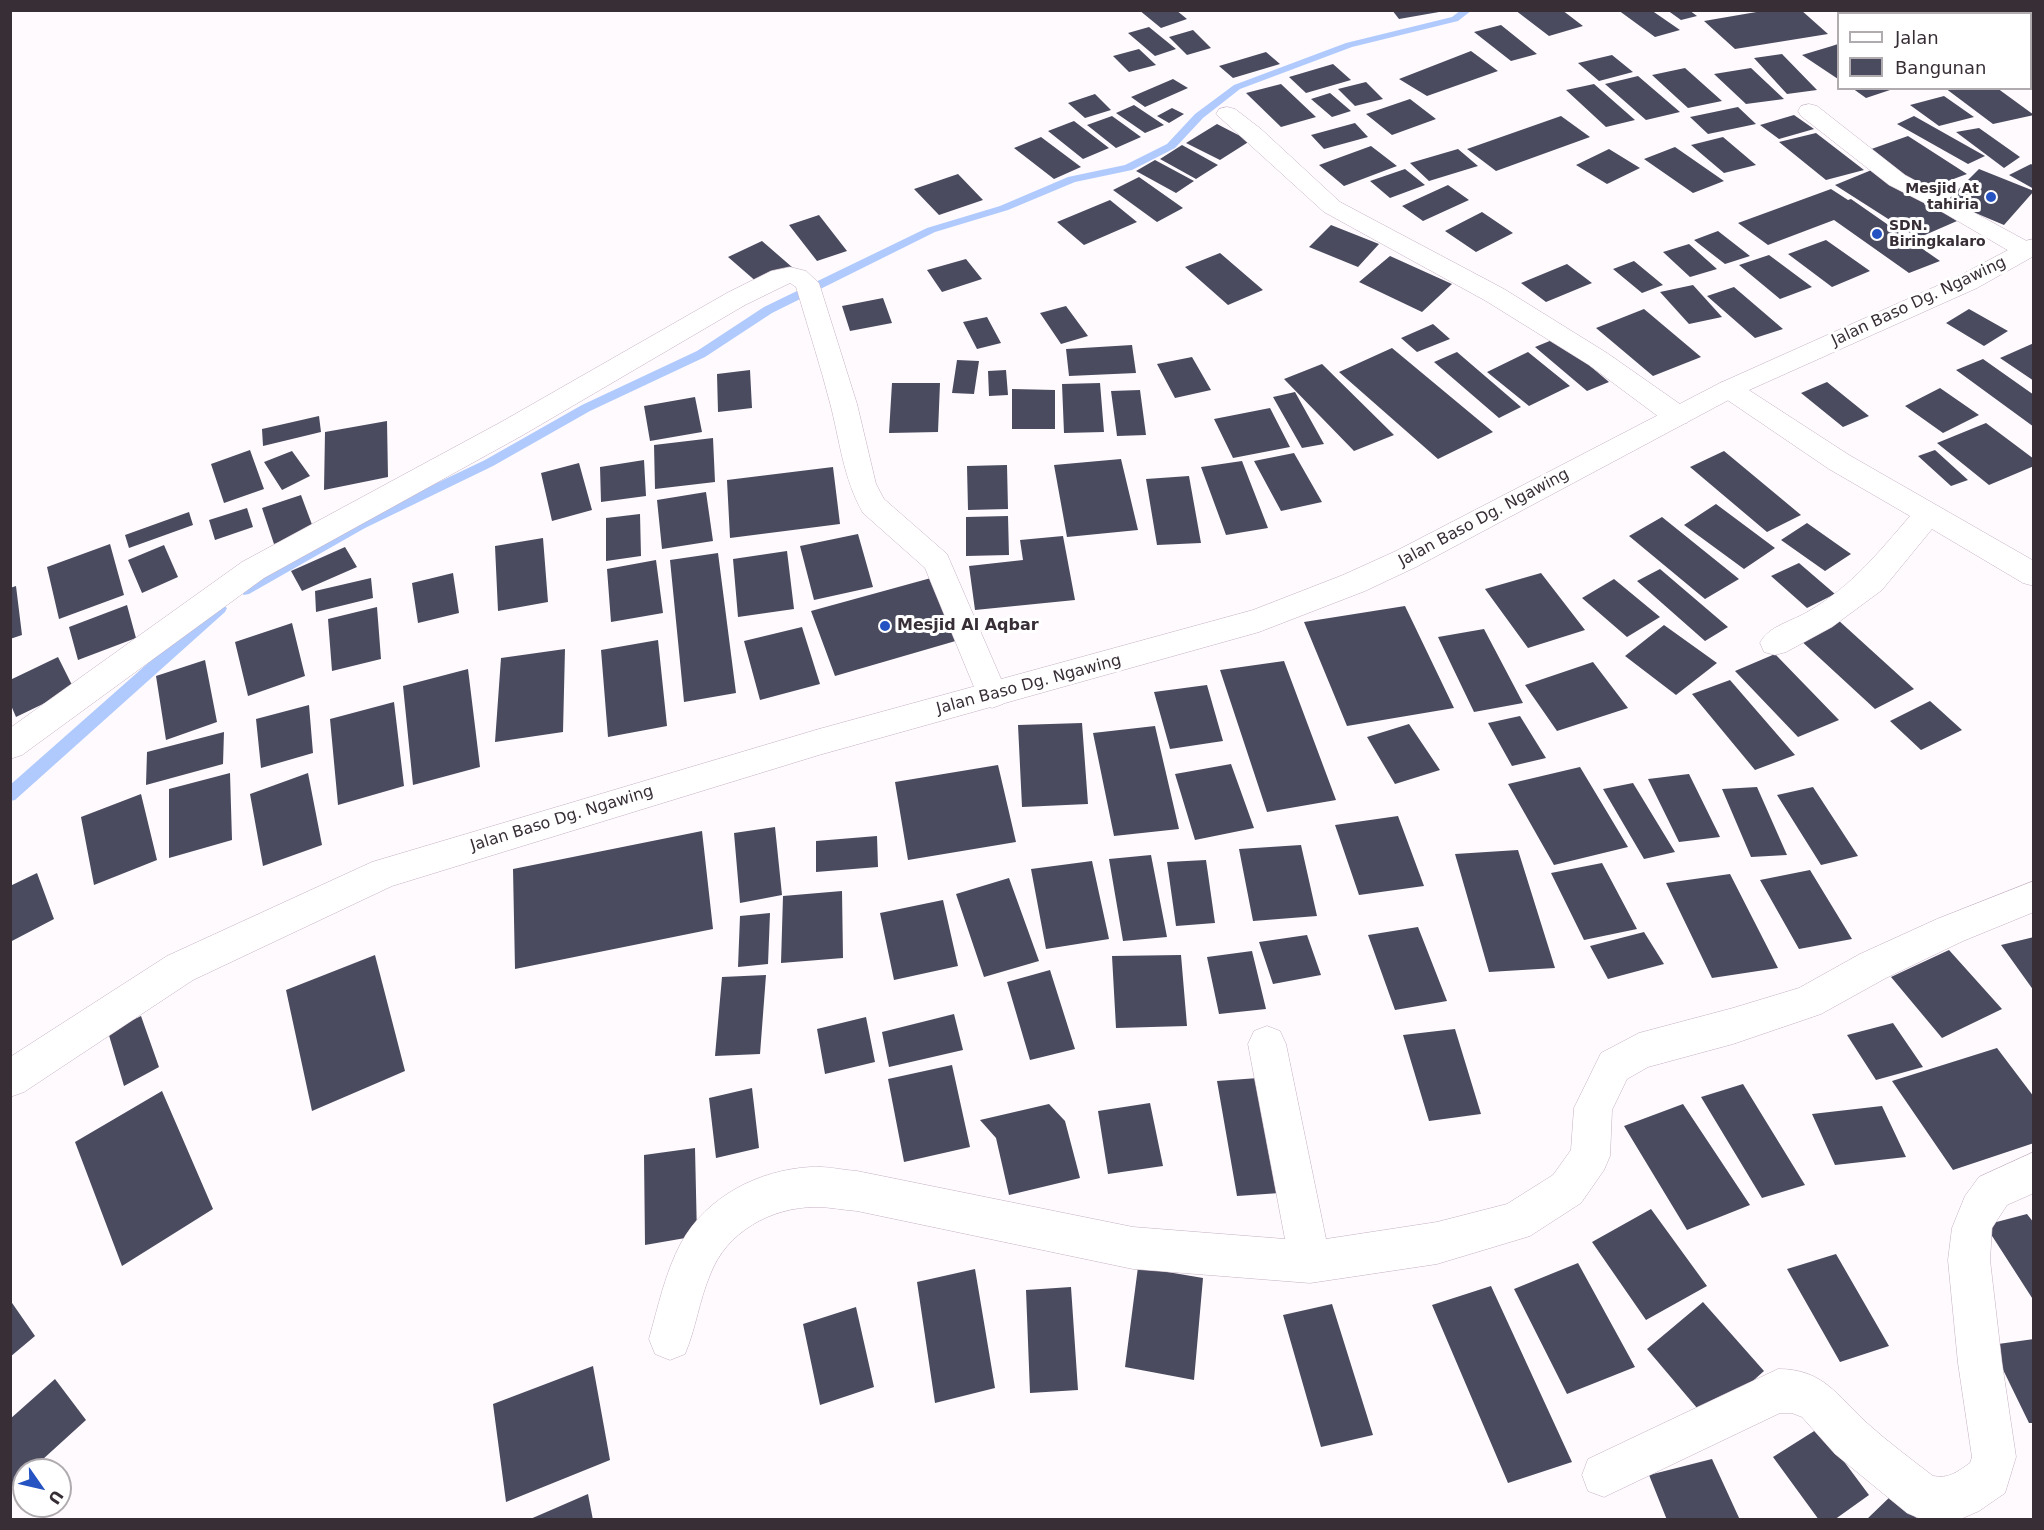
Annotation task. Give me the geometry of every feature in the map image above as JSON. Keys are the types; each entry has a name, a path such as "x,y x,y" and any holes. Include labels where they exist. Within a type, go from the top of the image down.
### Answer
{"street":[{"path":"1809,111 1897,180 2030,248"},
{"path":"1227,114 1253,134 1332,207 1495,295 1598,359 1677,416"},
{"name":"Jalan Baso Dg. Ngawing","path":"10,1079 87,1026 180,968 384,873 819,742 1259,620 1354,583 1415,554 1729,389 1968,282 2030,248"},
{"path":"10,746 253,570 533,416 736,299 780,276 790,275 804,280 810,291 844,404 862,484 873,506 937,562 992,695"},
{"path":"1729,389 1839,462 2034,575"},
{"path":"1774,643 1821,619 1871,582 1928,514"},
{"path":"670,1339 695,1260 711,1235 730,1213 750,1201 771,1194 811,1187 857,1191 1133,1248 1310,1263 1437,1243 1516,1222 1567,1189 1590,1156 1593,1108 1614,1066 1639,1051 1733,1026 1808,1002 1874,966 1950,930 2034,897"},
{"path":"1267,1044 1310,1263"},
{"path":"1604,1475 1778,1391 1796,1391 1817,1402 1851,1438 1923,1497 1944,1502 1963,1495 1989,1477 1994,1457 1980,1364 1969,1260 1972,1228 1979,1210 1993,1191 2034,1172"}],"building":[{"path":"1139,10 1176,10 1187,19 1161,28"},
{"path":"1392,10 1439,10 1439,12 1399,19"},
{"path":"1515,10 1562,10 1583,26 1549,36"},
{"path":"1618,10 1651,10 1680,30 1655,37"},
{"path":"1667,10 1689,10 1697,16 1681,20"},
{"path":"1768,10 1801,10 1828,34 1735,49 1704,21"},
{"path":"1959,10 1997,10 2000,12 1962,12"},
{"path":"1501,25 1537,54 1511,61 1474,32"},
{"path":"1149,27 1176,49 1155,56 1128,33"},
{"path":"1193,30 1211,48 1187,55 1169,37"},
{"path":"1837,44 1837,78 1802,55"},
{"path":"1139,49 1156,65 1129,72 1113,56"},
{"path":"1471,51 1498,71 1427,96 1399,79"},
{"path":"1266,52 1280,64 1233,78 1219,66"},
{"path":"1782,54 1817,90 1787,94 1754,58"},
{"path":"1612,55 1633,72 1599,81 1578,63"},
{"path":"1333,64 1351,80 1306,93 1289,77"},
{"path":"1685,68 1722,101 1688,108 1652,75"},
{"path":"1751,68 1784,99 1746,104 1714,74"},
{"path":"1638,76 1680,112 1646,120 1605,84"},
{"path":"1173,79 1188,88 1145,107 1131,97"},
{"path":"1366,82 1383,99 1355,106 1338,89"},
{"path":"1281,84 1316,117 1281,127 1246,93"},
{"path":"1594,84 1635,120 1606,127 1566,90"},
{"path":"1855,90 1890,90 1866,98"},
{"path":"1948,90 2000,90 2034,115 1993,124"},
{"path":"1330,93 1351,111 1332,117 1311,99"},
{"path":"1095,94 1111,110 1085,118 1068,103"},
{"path":"1944,96 1974,117 1939,126 1910,105"},
{"path":"1410,99 1436,119 1392,135 1366,114"},
{"path":"1134,105 1164,125 1145,133 1116,113"},
{"path":"1738,107 1756,124 1708,134 1690,117"},
{"path":"1172,108 1184,114 1169,123 1157,116"},
{"path":"1794,115 1814,129 1779,139 1760,125"},
{"path":"1112,116 1141,137 1116,148 1087,125"},
{"path":"1561,116 1590,137 1496,171 1467,149"},
{"path":"1914,116 1985,156 1968,164 1897,124"},
{"path":"1074,121 1109,148 1083,159 1048,131"},
{"path":"1355,123 1368,137 1324,149 1311,135"},
{"path":"1217,124 1250,141 1220,160 1186,143"},
{"path":"1979,128 2020,157 2004,168 1956,132"},
{"path":"1816,133 1864,170 1826,180 1779,142"},
{"path":"1908,136 1967,174 1921,191 1863,152"},
{"path":"1041,137 1081,167 1054,179 1014,148"},
{"path":"1723,137 1756,165 1724,173 1691,145"},
{"path":"1182,145 1218,165 1196,179 1160,159"},
{"path":"1371,146 1397,166 1344,186 1319,165"},
{"path":"1675,147 1724,181 1693,193 1644,159"},
{"path":"1458,149 1478,166 1429,181 1410,163"},
{"path":"1609,149 1640,168 1607,184 1576,165"},
{"path":"1155,160 1194,181 1176,193 1136,171"},
{"path":"2031,164 2034,166 2034,189 2009,175"},
{"path":"1405,169 1425,185 1390,198 1370,181"},
{"path":"1874,169 1957,221 1918,238 1835,185"},
{"name":"Mesjid At tahiria","path":"1979,169 2034,191 2004,225 1947,201"},
{"path":"958,174 983,200 939,215 914,189"},
{"path":"1139,177 1183,208 1157,222 1113,190"},
{"path":"1448,185 1469,200 1423,221 1402,206"},
{"name":"SDN. Biringkalaro","path":"1831,189 1848,200 1851,199 1940,261 1909,273 1834,220 1768,245 1738,223"},
{"path":"1110,200 1137,222 1084,245 1057,222"},
{"path":"1482,212 1513,233 1476,252 1445,231"},
{"path":"819,215 847,251 817,261 789,225"},
{"path":"1331,225 1379,244 1358,267 1309,247"},
{"path":"1718,231 1750,256 1725,264 1694,240"},
{"name":"SDN. Biringkalaro","path":"1826,240 1870,271 1832,287 1788,254"},
{"path":"762,241 800,274 766,290 728,257"},
{"path":"1689,244 1717,269 1690,277 1663,252"},
{"path":"1220,253 1263,290 1228,305 1185,267"},
{"path":"1769,255 1812,287 1780,299 1739,265"},
{"path":"1390,256 1452,284 1422,312 1359,282"},
{"path":"966,259 982,279 942,292 927,270"},
{"path":"1634,261 1663,285 1642,293 1613,269"},
{"path":"1567,264 1592,283 1546,302 1521,283"},
{"path":"1693,285 1722,317 1689,324 1660,292"},
{"path":"1734,287 1783,329 1755,338 1707,296"},
{"path":"883,298 892,323 850,331 842,306"},
{"path":"1066,306 1088,336 1061,344 1040,313"},
{"path":"1644,309 1701,357 1653,376 1596,328"},
{"path":"1969,309 2008,331 1984,346 1946,323"},
{"path":"987,317 1001,343 977,349 963,322"},
{"path":"1433,324 1450,339 1417,352 1401,338"},
{"path":"1557,338 1609,382 1587,391 1535,347"},
{"path":"2034,343 2034,381 2000,358"},
{"path":"1132,345 1136,373 1069,376 1066,349"},
{"path":"1392,348 1493,432 1438,459 1339,372"},
{"path":"1457,352 1521,407 1499,418 1434,362"},
{"path":"1528,352 1570,386 1529,406 1487,372"},
{"path":"1192,357 1211,390 1175,398 1157,364"},
{"path":"1983,359 2034,395 2034,427 1956,370"},
{"path":"957,360 979,361 974,394 952,393"},
{"path":"1322,364 1394,435 1354,451 1284,379"},
{"path":"750,370 752,408 718,412 717,374"},
{"path":"1006,370 1008,395 989,396 988,371"},
{"path":"1827,382 1869,416 1843,427 1801,393"},
{"path":"892,383 940,383 938,432 889,433"},
{"path":"1100,383 1104,432 1064,433 1062,384"},
{"path":"1940,388 1979,415 1943,433 1905,406"},
{"path":"1012,389 1055,390 1055,429 1012,429"},
{"path":"1140,390 1146,435 1117,436 1111,391"},
{"path":"1295,392 1324,444 1302,448 1273,397"},
{"path":"695,397 702,432 650,441 644,406"},
{"path":"1270,408 1290,447 1233,458 1214,419"},
{"path":"319,416 321,432 263,446 262,429"},
{"path":"387,421 388,477 324,490 325,432"},
{"path":"1986,423 2034,459 2034,466 1989,485 1937,443"},
{"path":"713,438 715,482 655,489 654,445"},
{"path":"250,450 264,489 224,503 211,464"},
{"path":"1935,450 1968,480 1951,486 1918,456"},
{"path":"292,451 310,476 282,490 264,462"},
{"path":"1724,451 1801,515 1767,532 1690,467"},
{"path":"1294,453 1322,502 1281,511 1254,461"},
{"path":"1121,459 1138,530 1067,537 1054,465"},
{"path":"644,460 646,496 601,502 600,467"},
{"path":"1242,461 1268,528 1226,535 1201,467"},
{"path":"579,463 592,510 552,521 541,473"},
{"path":"1007,465 1008,509 968,510 967,466"},
{"path":"833,467 840,524 730,538 727,480"},
{"path":"1189,476 1201,543 1157,545 1146,479"},
{"path":"706,492 713,541 662,549 657,500"},
{"path":"301,495 314,530 274,544 262,508"},
{"path":"1716,504 1775,548 1744,569 1684,525"},
{"path":"247,508 253,527 215,540 209,520"},
{"path":"189,512 193,525 129,548 125,535"},
{"path":"640,514 641,556 606,561 606,518"},
{"path":"1008,516 1009,555 966,556 966,517"},
{"path":"1662,517 1739,579 1705,599 1629,536"},
{"path":"1807,523 1851,554 1825,571 1781,540"},
{"path":"858,534 873,587 814,600 800,546"},
{"path":"1063,536 1075,600 975,610 969,566 1023,560 1020,540"},
{"path":"543,538 548,602 498,611 495,546"},
{"path":"110,544 124,595 59,619 47,567"},
{"path":"164,545 178,577 142,593 128,560"},
{"path":"345,547 357,567 302,591 291,571"},
{"path":"787,551 794,609 738,617 733,559"},
{"path":"718,553 736,693 684,702 670,560"},
{"path":"656,560 663,613 611,622 607,569"},
{"path":"1799,563 1835,594 1807,608 1771,576"},
{"path":"1660,569 1728,627 1705,641 1637,581"},
{"path":"453,573 459,613 418,623 412,583"},
{"path":"1541,573 1585,630 1528,648 1485,589"},
{"path":"371,578 373,598 316,612 315,591"},
{"name":"Mesjid Al Aqbar","path":"931,578 959,640 835,676 811,611"},
{"path":"1614,579 1660,617 1627,637 1582,598"},
{"path":"16,586 22,635 10,639 10,588"},
{"path":"127,605 136,638 78,660 69,627"},
{"path":"1405,606 1454,708 1347,726 1304,622"},
{"path":"377,607 381,659 332,671 328,619"},
{"path":"1837,619 1914,689 1875,709 1798,638"},
{"path":"292,623 305,676 248,696 235,642"},
{"path":"1664,625 1717,663 1676,695 1625,656"},
{"path":"802,627 820,684 760,700 744,641"},
{"path":"1484,629 1523,703 1474,712 1438,637"},
{"path":"658,640 667,726 608,737 601,650"},
{"path":"565,649 563,732 495,742 501,658"},
{"path":"1775,654 1839,720 1798,737 1735,671"},
{"path":"58,657 74,689 16,717 10,703 10,680"},
{"path":"205,660 217,722 166,740 156,676"},
{"path":"1284,661 1336,800 1267,812 1220,670"},
{"path":"1593,662 1628,708 1557,731 1525,685"},
{"path":"468,669 480,767 413,785 403,686"},
{"path":"1730,680 1795,755 1755,770 1692,694"},
{"path":"1207,685 1223,741 1170,749 1154,692"},
{"path":"1930,701 1962,730 1921,750 1890,721"},
{"path":"394,702 404,786 338,805 330,719"},
{"path":"309,705 313,753 261,768 256,719"},
{"path":"1520,716 1546,758 1512,766 1488,723"},
{"path":"1082,723 1088,804 1022,807 1018,725"},
{"path":"1409,724 1440,770 1395,784 1367,737"},
{"path":"1155,726 1179,829 1114,836 1093,733"},
{"path":"224,732 223,764 146,785 147,752"},
{"path":"1231,764 1254,828 1195,840 1175,774"},
{"path":"998,765 1016,842 908,860 895,782"},
{"path":"1580,767 1628,847 1554,865 1508,784"},
{"path":"230,773 232,840 169,858 169,789"},
{"path":"308,773 322,845 263,866 250,794"},
{"path":"1689,774 1720,837 1679,842 1648,779"},
{"path":"1633,783 1675,852 1644,859 1603,789"},
{"path":"1757,787 1787,855 1751,857 1722,789"},
{"path":"1813,787 1858,856 1821,865 1777,795"},
{"path":"141,794 157,860 94,885 81,817"},
{"path":"1398,816 1424,886 1359,895 1335,825"},
{"path":"775,827 782,895 740,903 734,833"},
{"path":"702,831 713,929 515,969 513,869"},
{"path":"877,836 878,867 816,872 816,841"},
{"path":"1301,845 1317,916 1253,921 1239,849"},
{"path":"1518,850 1555,968 1489,972 1455,854"},
{"path":"1151,855 1167,937 1123,941 1109,859"},
{"path":"1206,860 1215,923 1176,926 1167,862"},
{"path":"1092,861 1109,939 1046,949 1031,869"},
{"path":"1602,863 1637,929 1584,940 1551,873"},
{"path":"1810,870 1852,939 1799,949 1760,880"},
{"path":"37,873 54,919 10,942 10,886"},
{"path":"1730,874 1778,968 1712,978 1666,883"},
{"path":"1009,878 1039,961 984,977 956,894"},
{"path":"842,891 843,958 781,963 783,896"},
{"path":"943,900 958,966 894,980 880,913"},
{"path":"770,913 768,964 738,967 740,916"},
{"path":"1418,927 1447,1001 1395,1010 1368,935"},
{"path":"1644,932 1664,964 1608,979 1590,946"},
{"path":"1307,935 1321,975 1273,984 1259,942"},
{"path":"2034,937 2034,991 2001,945"},
{"path":"1949,950 2002,1009 1942,1038 1891,977"},
{"path":"1252,951 1266,1009 1219,1014 1207,957"},
{"path":"375,955 405,1071 312,1111 286,990"},
{"path":"1181,955 1187,1026 1116,1028 1112,956"},
{"path":"1050,970 1075,1049 1030,1060 1007,982"},
{"path":"766,975 760,1054 715,1056 722,977"},
{"path":"954,1014 963,1050 889,1067 882,1032"},
{"path":"141,1016 159,1067 124,1086 108,1032"},
{"path":"866,1017 875,1062 825,1074 817,1029"},
{"path":"1893,1023 1923,1067 1876,1080 1847,1035"},
{"path":"1455,1029 1481,1114 1429,1121 1403,1035"},
{"path":"1997,1048 2034,1097 2034,1143 1953,1170 1892,1081"},
{"path":"952,1065 970,1147 904,1162 888,1079"},
{"path":"1272,1077 1294,1192 1237,1196 1217,1081"},
{"path":"1743,1084 1805,1185 1762,1198 1701,1097"},
{"path":"752,1088 759,1148 716,1158 709,1098"},
{"path":"162,1091 213,1209 122,1266 75,1142"},
{"path":"1150,1103 1163,1166 1108,1174 1098,1111"},
{"path":"1049,1104 1065,1121 1080,1178 1009,1195 996,1138 980,1120"},
{"path":"1683,1104 1750,1205 1687,1230 1624,1126"},
{"path":"1882,1106 1906,1157 1835,1165 1812,1114"},
{"path":"695,1148 697,1236 645,1245 644,1155"},
{"path":"1651,1209 1707,1286 1646,1320 1592,1242"},
{"path":"2027,1214 2034,1223 2034,1301 1985,1225"},
{"path":"1836,1254 1889,1346 1840,1362 1787,1269"},
{"path":"1578,1263 1635,1367 1567,1394 1514,1289"},
{"path":"1138,1267 1203,1278 1194,1380 1125,1367"},
{"path":"975,1269 995,1388 935,1403 917,1282"},
{"path":"1491,1286 1572,1462 1508,1483 1432,1305"},
{"path":"1071,1287 1078,1390 1030,1393 1026,1290"},
{"path":"10,1300 35,1336 10,1357"},
{"path":"1703,1302 1764,1371 1708,1421 1647,1349"},
{"path":"1332,1304 1373,1435 1321,1447 1283,1315"},
{"path":"856,1307 874,1387 820,1405 803,1324"},
{"path":"2034,1339 2034,1423 2029,1423 1991,1345"},
{"path":"593,1366 610,1460 506,1502 493,1404"},
{"path":"55,1379 86,1420 44,1458 12,1458 12,1486 10,1483 10,1419"},
{"path":"1819,1428 1869,1495 1834,1520 1819,1520 1773,1457"},
{"path":"1712,1459 1740,1520 1667,1520 1649,1475"},
{"path":"1895,1492 1918,1520 1866,1520"},
{"path":"588,1494 593,1520 528,1520"}],"waterway":[{"path":"244,590 360,525 489,463 586,408 701,354 768,310 931,230 1004,208 1072,179 1128,168 1171,146 1199,116 1237,87 1349,45 1455,19 1468,10"},
{"path":"10,795 220,608"}],"place":[{"name":"Mesjid At tahiria","path":"1991,197"},
{"name":"SDN. Biringkalaro","path":"1877,234"},
{"name":"Mesjid Al Aqbar","path":"885,626"}]}
